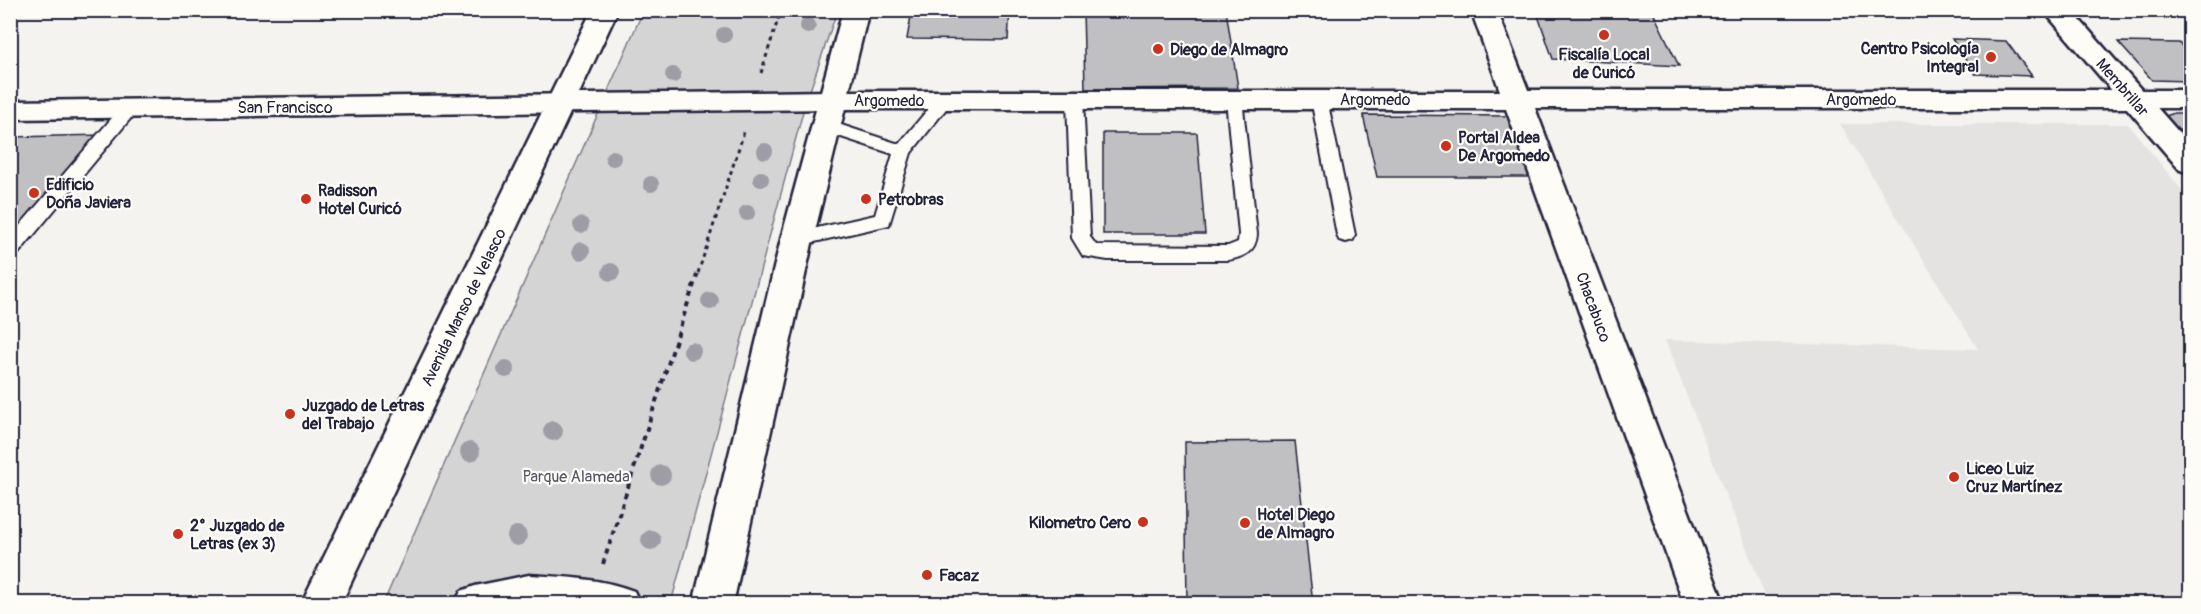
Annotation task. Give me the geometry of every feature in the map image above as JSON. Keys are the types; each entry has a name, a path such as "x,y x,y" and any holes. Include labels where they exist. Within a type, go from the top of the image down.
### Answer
{"street":[{"name":"Avenida Manso de Velasco","path":"321,603 605,10"},
{"path":"713,603 797,239 856,10"},
{"name":"Chacabuco","path":"1484,10 1704,603"},
{"name":"Membrillar","path":"2056,10 2190,163"},
{"name":"Argomedo","path":"560,105 754,101 829,113 945,100 2190,99"},
{"name":"San Francisco","path":"10,110 560,105"},
{"path":"475,603 529,593 605,600"}],"lane":[{"path":"1075,100 1081,238 1090,250 1119,253 1228,253 1245,247 1248,241 1234,99"},
{"path":"1319,99 1346,235"},
{"path":"797,239 883,220 903,151 945,100"},
{"path":"10,250 129,109"},
{"path":"829,113 903,151"}],"path":[{"path":"605,600 609,549 754,101 781,10"}],"shaded area":[{"name":"Liceo Luiz Cruz Martínez","path":"1840,124 2128,124 2190,200 2190,603 1768,603 1665,340 1978,349"}],"green space":[{"name":"Parque Alameda","path":"643,11 837,11 804,108 671,603 383,604"}],"building":[{"path":"912,10 1010,10 1008,40 907,39"},
{"name":"Diego de Almagro","path":"1083,10 1226,10 1238,88 1085,89"},
{"name":"Fiscalía Local de Curicó","path":"1536,10 1652,10 1679,66 1553,59"},
{"name":"Centro Psicología Integral","path":"1952,39 2006,41 2032,76 1975,74"},
{"path":"2118,42 2179,43 2190,55 2190,81 2152,80"},
{"path":"2174,113 2190,113 2190,148 2163,117"},
{"name":"Portal Aldea De Argomedo","path":"1363,115 1511,116 1532,177 1377,177"},
{"path":"1103,133 1197,133 1205,234 1103,234"},
{"name":"Edificio Doña Javiera","path":"105,135 10,249 10,137"},
{"name":"Hotel Diego de Almagro","path":"1295,441 1313,604 1187,604 1185,442"}],"place":[{"name":"Fiscalía Local de Curicó","path":"1604,35"},
{"name":"Diego de Almagro","path":"1158,49"},
{"name":"Centro Psicología Integral","path":"1991,57"},
{"name":"Portal Aldea De Argomedo","path":"1446,146"},
{"name":"Edificio Doña Javiera","path":"34,193"},
{"name":"Radisson Hotel Curicó","path":"306,199"},
{"name":"Petrobras","path":"866,199"},
{"name":"Juzgado de Letras del Trabajo","path":"290,414"},
{"name":"Liceo Luiz Cruz Martínez","path":"1954,477"},
{"name":"Kilometro Cero","path":"1143,522"},
{"name":"Hotel Diego de Almagro","path":"1245,523"},
{"name":"2° Juzgado de Letras (ex 3)","path":"178,534"},
{"name":"Facaz","path":"927,575"}]}
